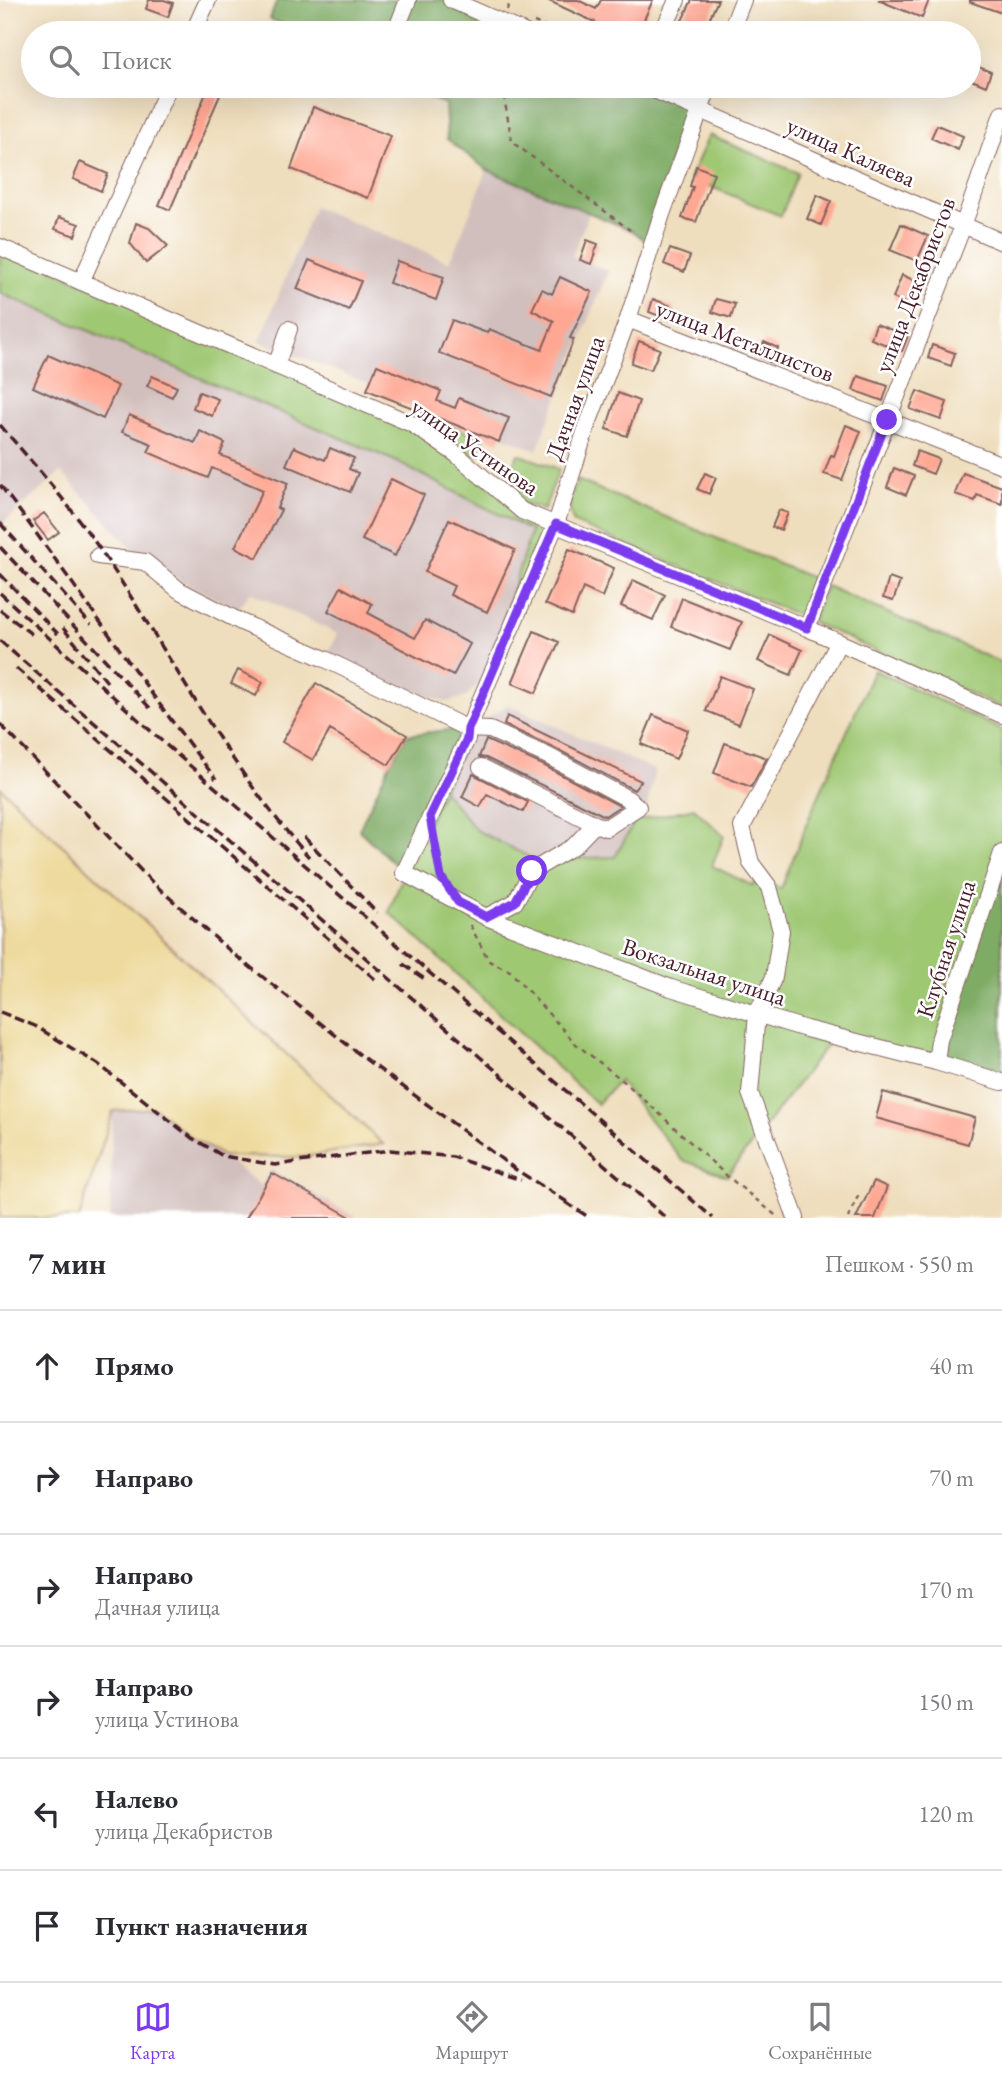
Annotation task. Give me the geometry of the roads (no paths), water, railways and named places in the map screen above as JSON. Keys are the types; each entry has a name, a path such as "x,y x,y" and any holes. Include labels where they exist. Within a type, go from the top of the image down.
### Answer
{"street":[{"path":"198,21 208,0"},
{"path":"400,21 408,0"},
{"path":"451,0 499,21"},
{"path":"668,21 677,0"},
{"path":"735,21 743,0"},
{"path":"81,282 164,98"},
{"name":"улица Каляева","path":"672,98 1002,242"},
{"name":"Дачная улица","path":"404,873 467,739 468,729 556,524 586,429 628,320 704,98"},
{"name":"улица Декабристов","path":"807,628 963,226 1002,114"},
{"name":"улица Устинова","path":"0,247 412,424 456,454 522,511 807,628 1002,715"},
{"name":"улица Металлистов","path":"628,320 1002,465"},
{"path":"276,366 289,329"},
{"path":"98,556 145,562 179,590 229,616 325,659 468,729 490,730 548,756 638,807 606,828 481,767"},
{"path":"796,1218 750,1093 757,1014 774,977 781,931 769,887 751,863 742,827 839,642"},
{"path":"486,917 515,902 532,871 575,846 594,824"},
{"name":"Клубная улица","path":"936,1062 939,1041 1002,853"},
{"name":"Вокзальная улица","path":"404,873 486,917 671,988 806,1029 1002,1082"}],"railway":[{"path":"0,425 86,529 223,744 278,821 309,857"},
{"path":"0,485 216,779"},
{"path":"0,523 91,625"},
{"path":"0,547 150,708"},
{"path":"0,574 58,634"},
{"path":"0,593 165,744 713,1218"},
{"path":"0,610 34,636"},
{"path":"63,628 107,682"},
{"path":"0,641 666,1218"},
{"path":"16,668 376,980"},
{"path":"0,724 154,884 229,950 364,1058 515,1169 572,1205"},
{"path":"304,837 377,913"},
{"path":"403,964 426,980"},
{"path":"0,1012 35,1026 98,1064 192,1138 223,1156 275,1165 390,1150 453,1157 521,1180"},
{"path":"565,1202 590,1218"}]}
